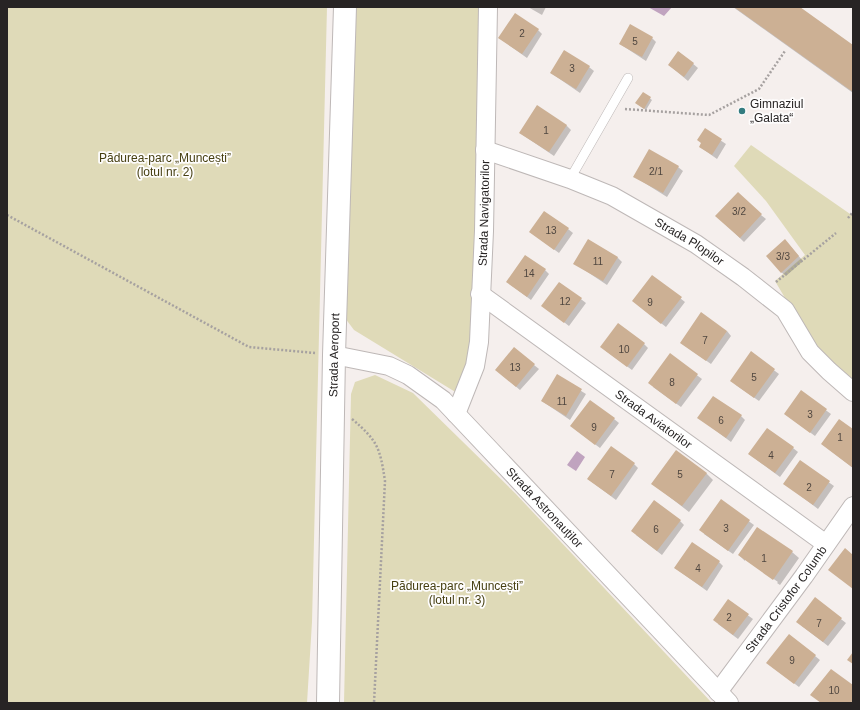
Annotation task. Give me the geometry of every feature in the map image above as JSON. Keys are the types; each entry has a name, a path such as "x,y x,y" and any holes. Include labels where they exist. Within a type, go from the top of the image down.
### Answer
{"street":[{"name":"Strada Aeroport","path":"328,703 334,355 345,7"},
{"name":"Strada Navigatorilor","path":"456,414 475,366 479,342 488,7"},
{"name":"Strada Plopilor","path":"485,150 570,179 612,196 696,244 785,310 810,352 828,371 853,392"},
{"name":"Strada Aviatorilor","path":"480,294 826,544"},
{"name":"Strada Astronauților","path":"334,355 389,366 408,375 443,400 723,697"},
{"name":"Strada Cristofor Columb","path":"723,697 853,506"}],"lane":[{"path":"570,179 628,78"}],"path":[{"path":"611,108 709,115 759,89 784,51"},
{"path":"848,218 853,212"},
{"path":"7,215 249,347 334,355"},
{"path":"764,293 836,233"},
{"path":"333,403 370,434 381,455 385,481 374,703"}],"green space":[{"name":"Pădurea-parc „Muncești” (lotul nr. 2)","path":"7,7 327,7 312,622 307,703 7,703"},
{"path":"352,7 479,7 475,321 471,363 457,393 354,330 342,314"},
{"path":"751,145 853,216 853,385 821,359 775,281 805,255 766,201 734,166"},
{"name":"Pădurea-parc „Muncești” (lotul nr. 3)","path":"375,375 413,393 515,493 712,703 344,703 351,394 355,382"}],"shaded area":[{"path":"648,7 672,7 664,16"},
{"path":"577,451 585,457 576,471 567,465"}],"building":[{"path":"734,7 800,7 853,45 853,92"},
{"path":"515,13 539,29 522,54 498,38"},
{"path":"630,24 653,37 642,57 619,44"},
{"path":"564,50 590,66 576,89 550,73"},
{"path":"678,51 694,63 684,77 668,65"},
{"path":"643,92 651,97 644,109 635,103"},
{"path":"537,105 567,125 549,152 519,133"},
{"path":"705,128 722,139 712,155 699,147 701,143 697,140"},
{"path":"649,149 679,166 663,193 633,177"},
{"path":"738,192 762,214 740,238 715,216"},
{"path":"544,211 569,228 554,250 529,232"},
{"path":"588,239 618,257 603,281 573,264"},
{"path":"785,239 799,256 781,273 766,256"},
{"path":"525,255 546,269 527,297 506,282"},
{"path":"652,275 682,297 661,324 632,301"},
{"path":"559,282 582,298 564,323 541,306"},
{"path":"701,312 727,331 706,361 680,343"},
{"path":"618,323 645,343 627,367 600,347"},
{"path":"514,347 535,364 516,387 495,370"},
{"path":"751,351 775,369 754,398 730,381"},
{"path":"670,353 698,374 676,404 648,383"},
{"path":"557,374 582,389 566,416 541,401"},
{"path":"801,390 827,409 810,433 784,414"},
{"path":"713,396 742,415 726,438 697,418"},
{"path":"590,400 615,418 595,445 570,426"},
{"path":"839,419 853,429 853,468 821,444"},
{"path":"767,428 794,447 775,473 748,454"},
{"path":"611,446 635,463 611,496 587,479"},
{"path":"676,450 707,473 682,506 651,484"},
{"path":"800,460 830,481 813,505 783,484"},
{"path":"721,499 750,520 728,551 699,530"},
{"path":"654,500 681,520 657,551 631,531"},
{"path":"757,527 793,551 773,580 738,555"},
{"path":"692,542 720,561 702,587 674,568"},
{"path":"845,548 853,555 853,589 828,570"},
{"path":"815,597 842,618 823,642 796,622"},
{"path":"728,599 749,614 733,635 713,620"},
{"path":"789,634 816,655 794,684 766,663"},
{"path":"853,652 853,664 847,660"},
{"path":"831,669 853,685 852,703 821,703 810,695"}],"place":[{"name":"Gimnaziul „Galata“","path":"742,111"}]}
